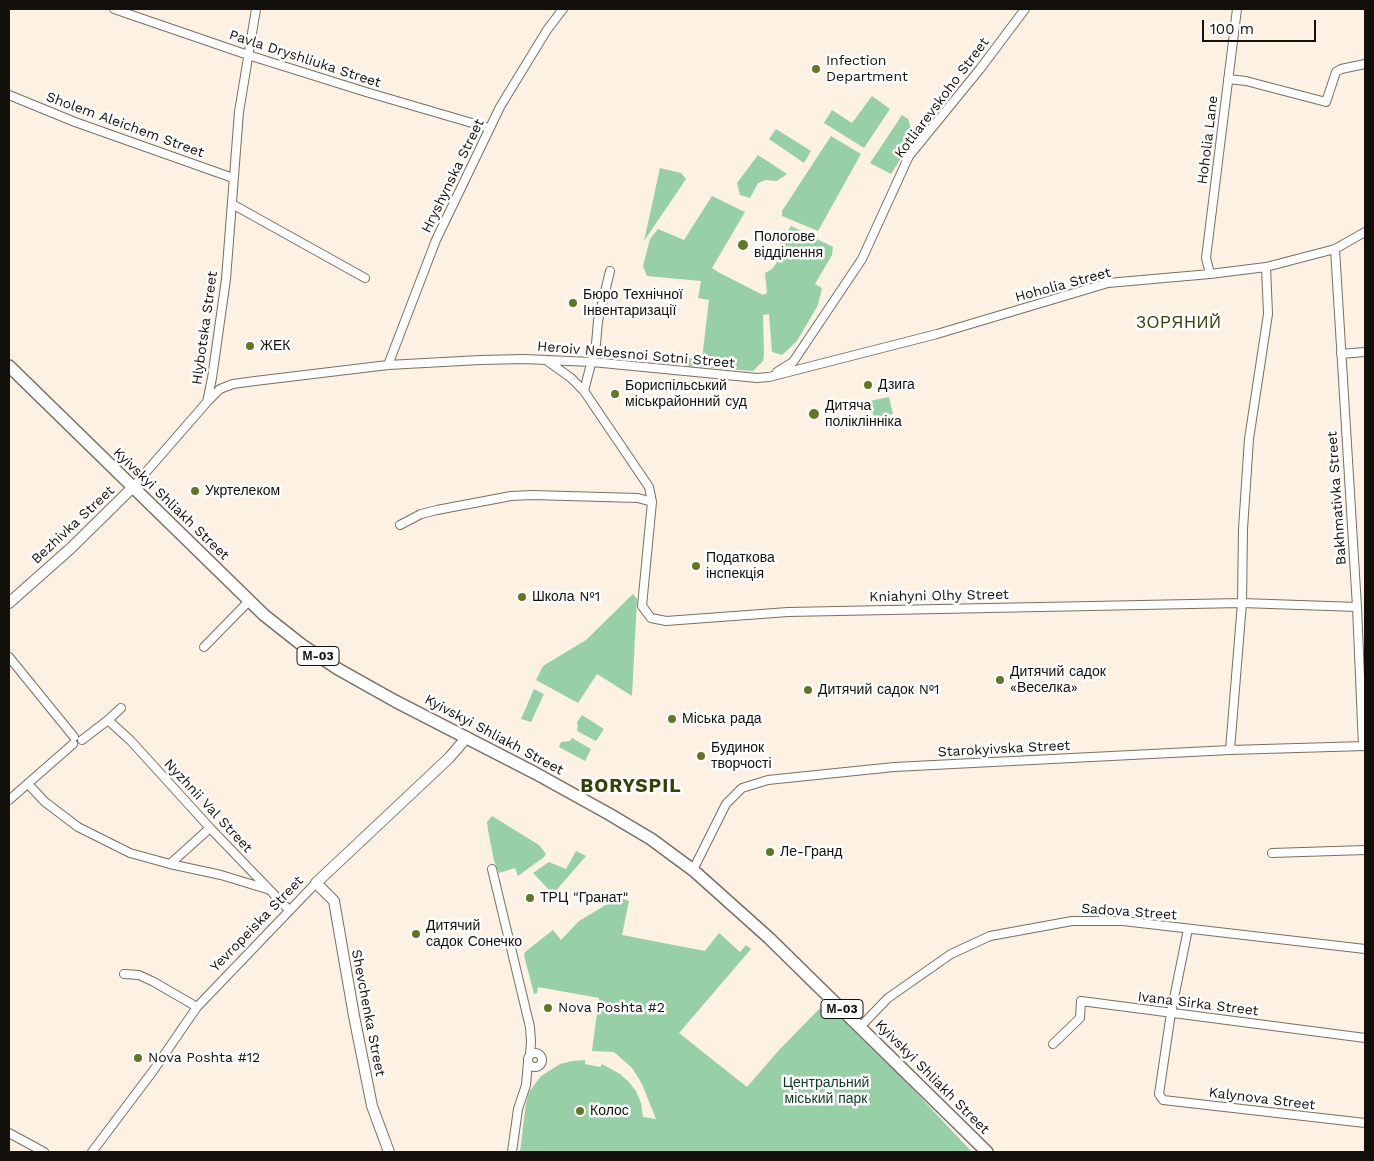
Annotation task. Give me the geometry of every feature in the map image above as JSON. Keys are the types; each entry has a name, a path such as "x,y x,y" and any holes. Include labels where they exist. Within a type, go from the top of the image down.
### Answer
{"highway":[{"name":"Kyivskyi Shliakh Street","path":"9,366 264,615 302,645 338,669 536,773 608,814 651,839 693,870 749,919 861,1026 987,1152"}],"main road":[{"name":"Bezhivka Street","path":"9,603 71,548 133,487"},
{"name":"Yevropeiska Street","path":"316,883 449,758 467,737"},
{"name":"Shevchenka Street","path":"316,883 334,901 372,1106 389,1152"}],"street":[{"name":"Pavla Dryshliuka Street","path":"114,9 366,92 489,128"},
{"name":"Hlybotska Street","path":"133,487 207,402 226,278 239,112 256,9"},
{"name":"Hryshynska Street","path":"388,365 436,240 489,128 547,30 563,9"},
{"name":"Kotliarevskoho Street","path":"769,377 793,362 811,338 862,259 909,156 980,69 1025,9"},
{"name":"Hoholia Lane","path":"1210,274 1206,258 1237,9"},
{"path":"1228,79 1246,81 1326,102 1336,72 1341,69 1365,64"},
{"name":"Sholem Aleichem Street","path":"9,95 75,122 233,178"},
{"path":"232,204 365,278"},
{"name":"Hoholia Street","path":"769,377 937,334 1108,283 1266,267 1335,249 1365,232"},
{"name":"Bakhmativka Street","path":"1335,249 1364,746"},
{"path":"1230,750 1242,603 1249,439 1268,314 1266,267"},
{"path":"584,391 596,344 598,321 610,271"},
{"path":"1341,354 1365,352"},
{"name":"Heroiv Nebesnoi Sotni Street","path":"207,402 220,389 233,384 388,365 524,359 592,362 758,378 769,377"},
{"path":"400,525 421,514 511,496 638,498 652,502 649,487 584,391 571,378 546,360"},
{"name":"Kniahyni Olhy Street","path":"652,502 642,606 651,618 666,621 788,612 1242,603 1357,607"},
{"path":"204,647 249,600"},
{"path":"9,657 76,740"},
{"path":"9,800 76,740 108,720 121,708"},
{"name":"Nyzhnii Val Street","path":"108,720 131,741 210,828 289,910"},
{"name":"Starokyivska Street","path":"693,870 726,804 742,788 768,780 894,767 1230,750 1364,746"},
{"path":"28,784 45,802 78,827 130,853 221,875 270,890"},
{"path":"170,864 210,828"},
{"path":"1272,853 1365,850"},
{"path":"492,869 530,1027 532,1067 539,1066"},
{"name":"Yevropeiska Street","path":"95,1152 197,1007 316,883"},
{"name":"Sadova Street","path":"861,1026 888,998 951,954 990,936 1072,921 1123,921 1365,949"},
{"path":"1171,1013 1188,928"},
{"path":"124,974 139,975 197,1007"},
{"name":"Ivana Sirka Street","path":"1053,1044 1080,1018 1081,1001 1365,1038"},
{"name":"Kalynova Street","path":"1171,1013 1159,1094 1163,1100 1365,1123"},
{"path":"526,1085 542,1060 532,1057"},
{"path":"512,1152 518,1109 532,1057"},
{"path":"9,1133 44,1152"}],"green space":[{"path":"872,96 890,109 864,148 824,123 832,110 852,123"},
{"path":"902,115 908,119 914,138 891,174 870,163"},
{"path":"776,129 811,151 804,163 769,139"},
{"path":"831,136 861,154 818,231 782,216 782,211"},
{"path":"758,155 787,174 777,181 766,180 758,183 750,198 740,195 737,183"},
{"path":"660,168 681,173 686,179 644,241"},
{"path":"712,196 745,212 712,268 763,295 767,293 765,273 772,269 777,262 775,253 791,226 833,247 832,255 815,284 822,288 818,305 797,341 782,355 772,352 769,314 763,315 763,361 753,371 686,366 686,358 702,359 709,300 698,298 701,281 647,276 643,266 650,239 658,229 684,240"},
{"path":"889,397 893,414 874,418 870,401"},
{"path":"633,594 637,599 632,696 597,674 578,703 536,680 543,666 586,640"},
{"path":"534,689 544,694 531,722 521,719"},
{"path":"582,715 604,729 596,741 577,731 577,722"},
{"path":"572,738 591,749 585,761 559,747 561,742 570,741"},
{"path":"492,816 539,845 546,854 544,857 518,876 515,868 499,873 494,861 487,822"},
{"path":"576,851 586,856 553,894 533,873 549,862 566,869"},
{"name":"Центральний міський парк","path":"613,895 629,901 622,935 705,951 719,933 740,952 746,945 751,949 679,1033 747,1087 779,1050 825,1003 908,1084 972,1152 520,1152 529,1092 541,1076 560,1064 572,1061 585,1060 585,1064 600,1067 602,1064 620,1074 636,1091 641,1103 643,1117 656,1119 642,1084 632,1068 614,1052 592,1051 599,998 538,987 537,993 534,994 524,955 525,952 553,930 561,940 579,921 609,903"}],"place":[{"name":"Infection Department","path":"816,69"},
{"name":"Пологове відділення","path":"743,245"},
{"name":"Бюро Технічної Інвентаризації","path":"573,303"},
{"name":"ЖЕК","path":"250,346"},
{"name":"Дзига","path":"868,385"},
{"name":"Бориспільський міськрайонний суд","path":"615,394"},
{"name":"Дитяча поліклінніка","path":"814,414"},
{"name":"Укртелеком","path":"195,491"},
{"name":"Податкова інспекція","path":"696,566"},
{"name":"Школа №1","path":"522,597"},
{"name":"Дитячий садок «Веселка»","path":"1000,680"},
{"name":"Дитячий садок №1","path":"808,690"},
{"name":"Міська рада","path":"672,719"},
{"name":"Будинок творчості","path":"701,756"},
{"name":"Ле-Гранд","path":"770,852"},
{"name":"ТРЦ \"Гранат\"","path":"530,898"},
{"name":"Дитячий садок Сонечко","path":"416,934"},
{"name":"Nova Poshta #2","path":"548,1008"},
{"name":"Nova Poshta #12","path":"138,1058"},
{"name":"Колос","path":"580,1111"}],"district":[{"name":"ЗОРЯНИЙ","path":"1179,323"},
{"name":"BORYSPIL","path":"631,786"}]}
